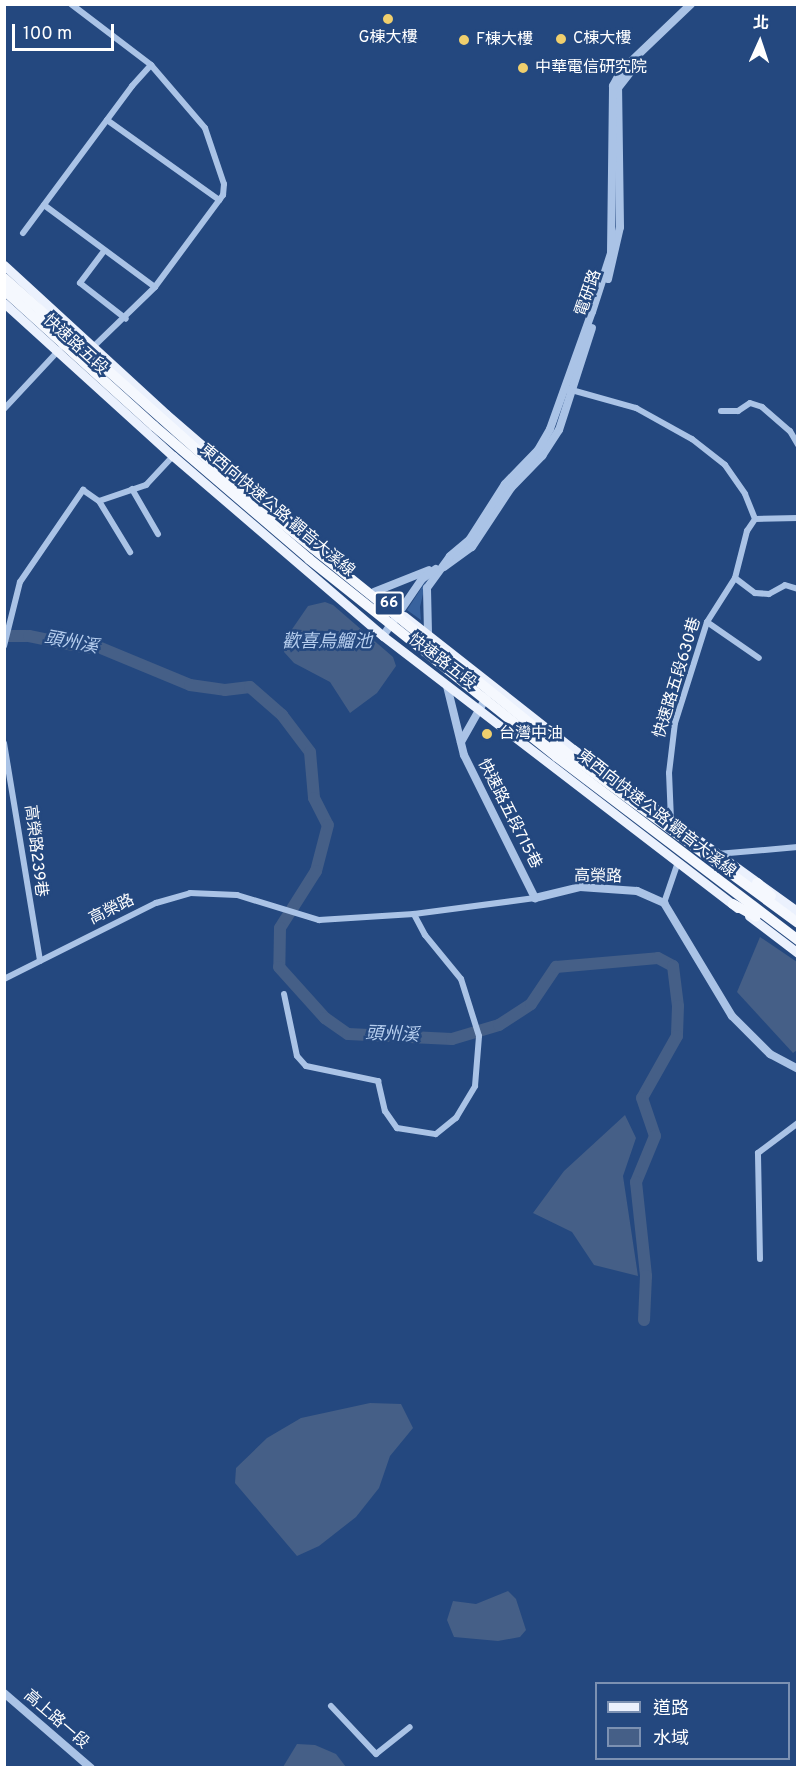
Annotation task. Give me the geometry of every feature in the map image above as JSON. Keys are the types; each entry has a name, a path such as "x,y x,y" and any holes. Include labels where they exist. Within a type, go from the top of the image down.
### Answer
{"highway":[{"name":"東西向快速公路 觀音大溪線","path":"4,278 325,559 594,775 798,922"},
{"name":"東西向快速公路 觀音大溪線","path":"4,290 309,559 511,721 798,940"},
{"path":"757,883 798,922"},
{"path":"733,904 798,940"}],"main road":[{"name":"快速路五段","path":"4,265 166,414 397,611 428,633 493,687 715,854 798,912"},
{"name":"快速路五段","path":"4,303 60,349 173,456 383,636 798,953"}],"street":[{"path":"71,4 152,65 205,128 224,184 219,200 155,286 126,319 93,347"},
{"name":"電研路","path":"438,571 472,547 511,488 542,456 559,430 568,389 611,253 613,86 621,71 691,4"},
{"name":"電研路","path":"383,636 397,611 422,579 470,539 506,484 538,450 550,429 568,389 617,252 618,88 627,73 696,4"},
{"path":"22,233 107,120 152,65"},
{"path":"107,120 219,200"},
{"path":"44,206 155,286"},
{"path":"104,251 80,283 126,319"},
{"path":"4,410 60,349"},
{"path":"568,389 636,408 692,440 725,465 745,494 755,519 798,518"},
{"path":"721,411 738,411 750,404 762,407 790,431 798,445"},
{"path":"99,501 146,485 173,456"},
{"path":"132,489 158,534"},
{"path":"5,646 20,582 83,490 99,501 130,552"},
{"name":"快速路五段630巷","path":"671,820 670,745 707,622 735,578 747,531 755,519"},
{"path":"374,592 394,587 444,563"},
{"name":"電研路","path":"428,633 427,588 444,563"},
{"path":"735,578 755,593 769,594 785,585 798,589"},
{"path":"707,622 759,658"},
{"name":"快速路五段715巷","path":"447,686 460,742 535,898"},
{"path":"460,742 493,687"},
{"name":"高榮路239巷","path":"4,743 40,961"},
{"path":"715,854 798,847"},
{"path":"678,862 664,903 732,1016 770,1054 798,1069"},
{"name":"高榮路","path":"4,979 174,896 220,892 315,919 414,914 535,898 580,887 637,891 664,903"},
{"path":"284,994 297,1056 306,1066 378,1082 385,1111 397,1128 436,1134 456,1118 475,1086 479,1036 462,980 425,935 414,914"},
{"path":"760,1260 758,1153 798,1123"},
{"name":"高上路一段","path":"4,1693 91,1767"},
{"path":"331,1706 376,1754 410,1727"}],"shaded area":[{"path":"426,581 420,607 421,620 407,610"}],"water":[{"name":"歡喜烏鰡池","path":"325,602 333,605 393,657 396,666 377,693 350,713 330,682 294,663 284,652 286,638 308,606"},
{"path":"760,937 797,962 797,1050 793,1053 737,992"},
{"path":"625,1115 636,1138 623,1176 638,1276 594,1265 572,1232 533,1213 564,1171"},
{"path":"370,1403 401,1404 413,1428 390,1456 379,1488 356,1517 319,1546 297,1556 235,1483 236,1468 267,1438 301,1418"},
{"path":"508,1591 516,1599 526,1630 520,1637 498,1641 454,1637 447,1620 453,1601 476,1604"},
{"path":"297,1744 315,1745 336,1754 346,1767 283,1767"}],"waterway":[{"name":"頭州溪","path":"4,636 29,636 87,648 96,646 190,685 225,690 250,687 282,715 310,752 314,798 328,825 316,871 280,928 279,967 325,1018 348,1034 452,1039 499,1025 531,1004 556,967 658,958 673,966 678,1006 677,1036 642,1098 655,1136 636,1182 646,1276 644,1320"}],"place":[{"name":"G棟大樓","path":"388,19"},
{"name":"C棟大樓","path":"561,39"},
{"name":"F棟大樓","path":"464,40"},
{"name":"中華電信研究院","path":"523,68"},
{"name":"台灣中油","path":"487,734"}]}
